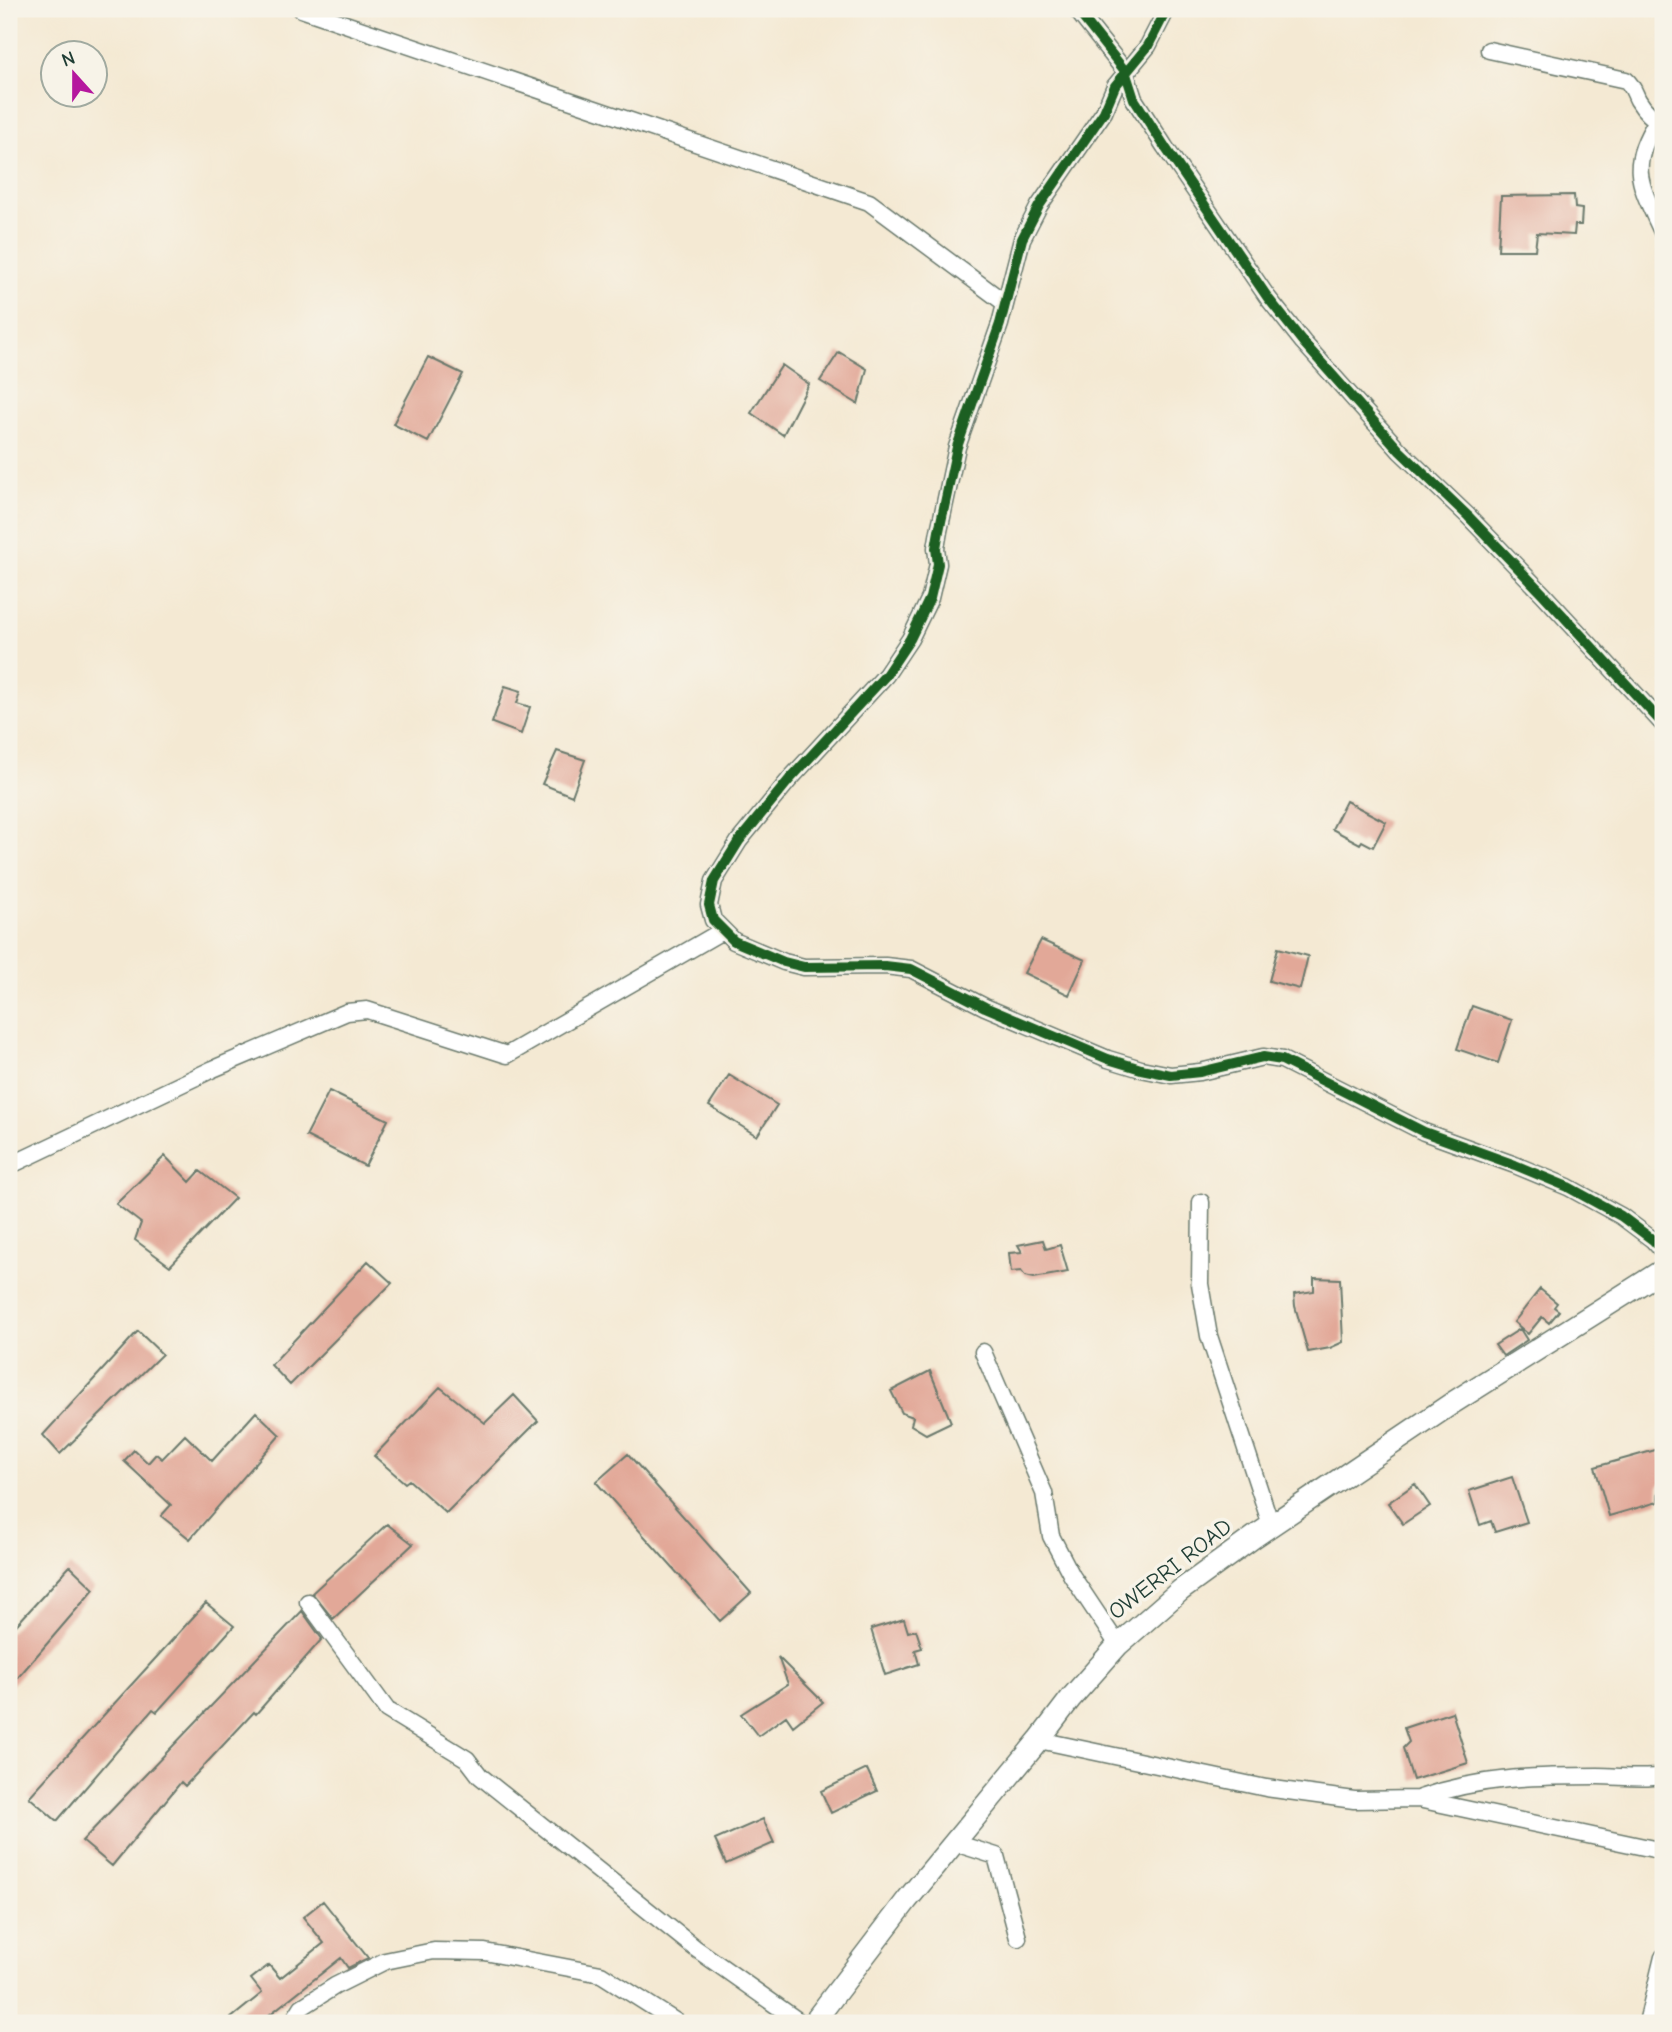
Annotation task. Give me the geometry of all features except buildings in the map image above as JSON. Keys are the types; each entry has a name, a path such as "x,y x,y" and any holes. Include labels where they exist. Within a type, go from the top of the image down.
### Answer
{"main road":[{"name":"OWERRI ROAD","path":"813,2023 907,1900 1071,1698 1118,1645 1181,1590 1271,1525 1454,1402 1663,1270"}],"street":[{"path":"301,9 869,202 1005,303"},
{"path":"1076,9 1125,71 1134,99 1233,248 1303,342 1400,451 1534,584 1663,724"},
{"path":"1169,9 1148,46 1115,86 1104,112 1039,206 1022,239 976,397 957,447 939,531 936,548 938,564 930,598 910,639 886,676 789,780 739,841 714,881 709,905 713,920 734,941 784,962 804,967 885,966 911,969 985,1007 1108,1059 1141,1069 1171,1075 1200,1072 1263,1057 1282,1060 1424,1132 1568,1187 1621,1216 1663,1251"},
{"path":"1489,50 1626,80 1632,85 1638,100 1660,122 1644,141 1638,166 1640,182 1663,234"},
{"path":"1115,86 1134,99"},
{"path":"9,1166 213,1069 347,1012 367,1010 507,1055 722,931"},
{"path":"1201,1202 1200,1284 1209,1336 1271,1525"},
{"path":"983,1352 1044,1493 1051,1536 1072,1576 1118,1645"},
{"path":"308,1602 387,1710 467,1759 480,1776 695,1948 801,2023"},
{"path":"1039,1740 1266,1788 1354,1800 1418,1799 1663,1851"},
{"path":"1418,1799 1450,1788 1526,1776 1663,1776"},
{"path":"955,1843 996,1856 1018,1938"},
{"path":"292,2023 302,2007 345,1981 385,1961 434,1951 485,1952 601,1974 678,2023"},
{"path":"1647,2023 1663,1957"}],"cycle path":[{"path":"1076,9 1125,71 1134,99 1165,147 1268,298 1303,342 1400,451 1468,516 1663,724"},
{"path":"1167,9 1148,46 1115,86 1104,112 1039,206 1022,239 1000,324 957,447 939,531 936,548 938,564 930,598 910,639 886,675 789,780 739,841 714,881 709,905 713,920 734,941 784,962 804,967 885,966 911,969 985,1007 1108,1059 1141,1069 1171,1075 1200,1072 1263,1057 1282,1060 1424,1132 1568,1187 1621,1216 1663,1251"}]}
